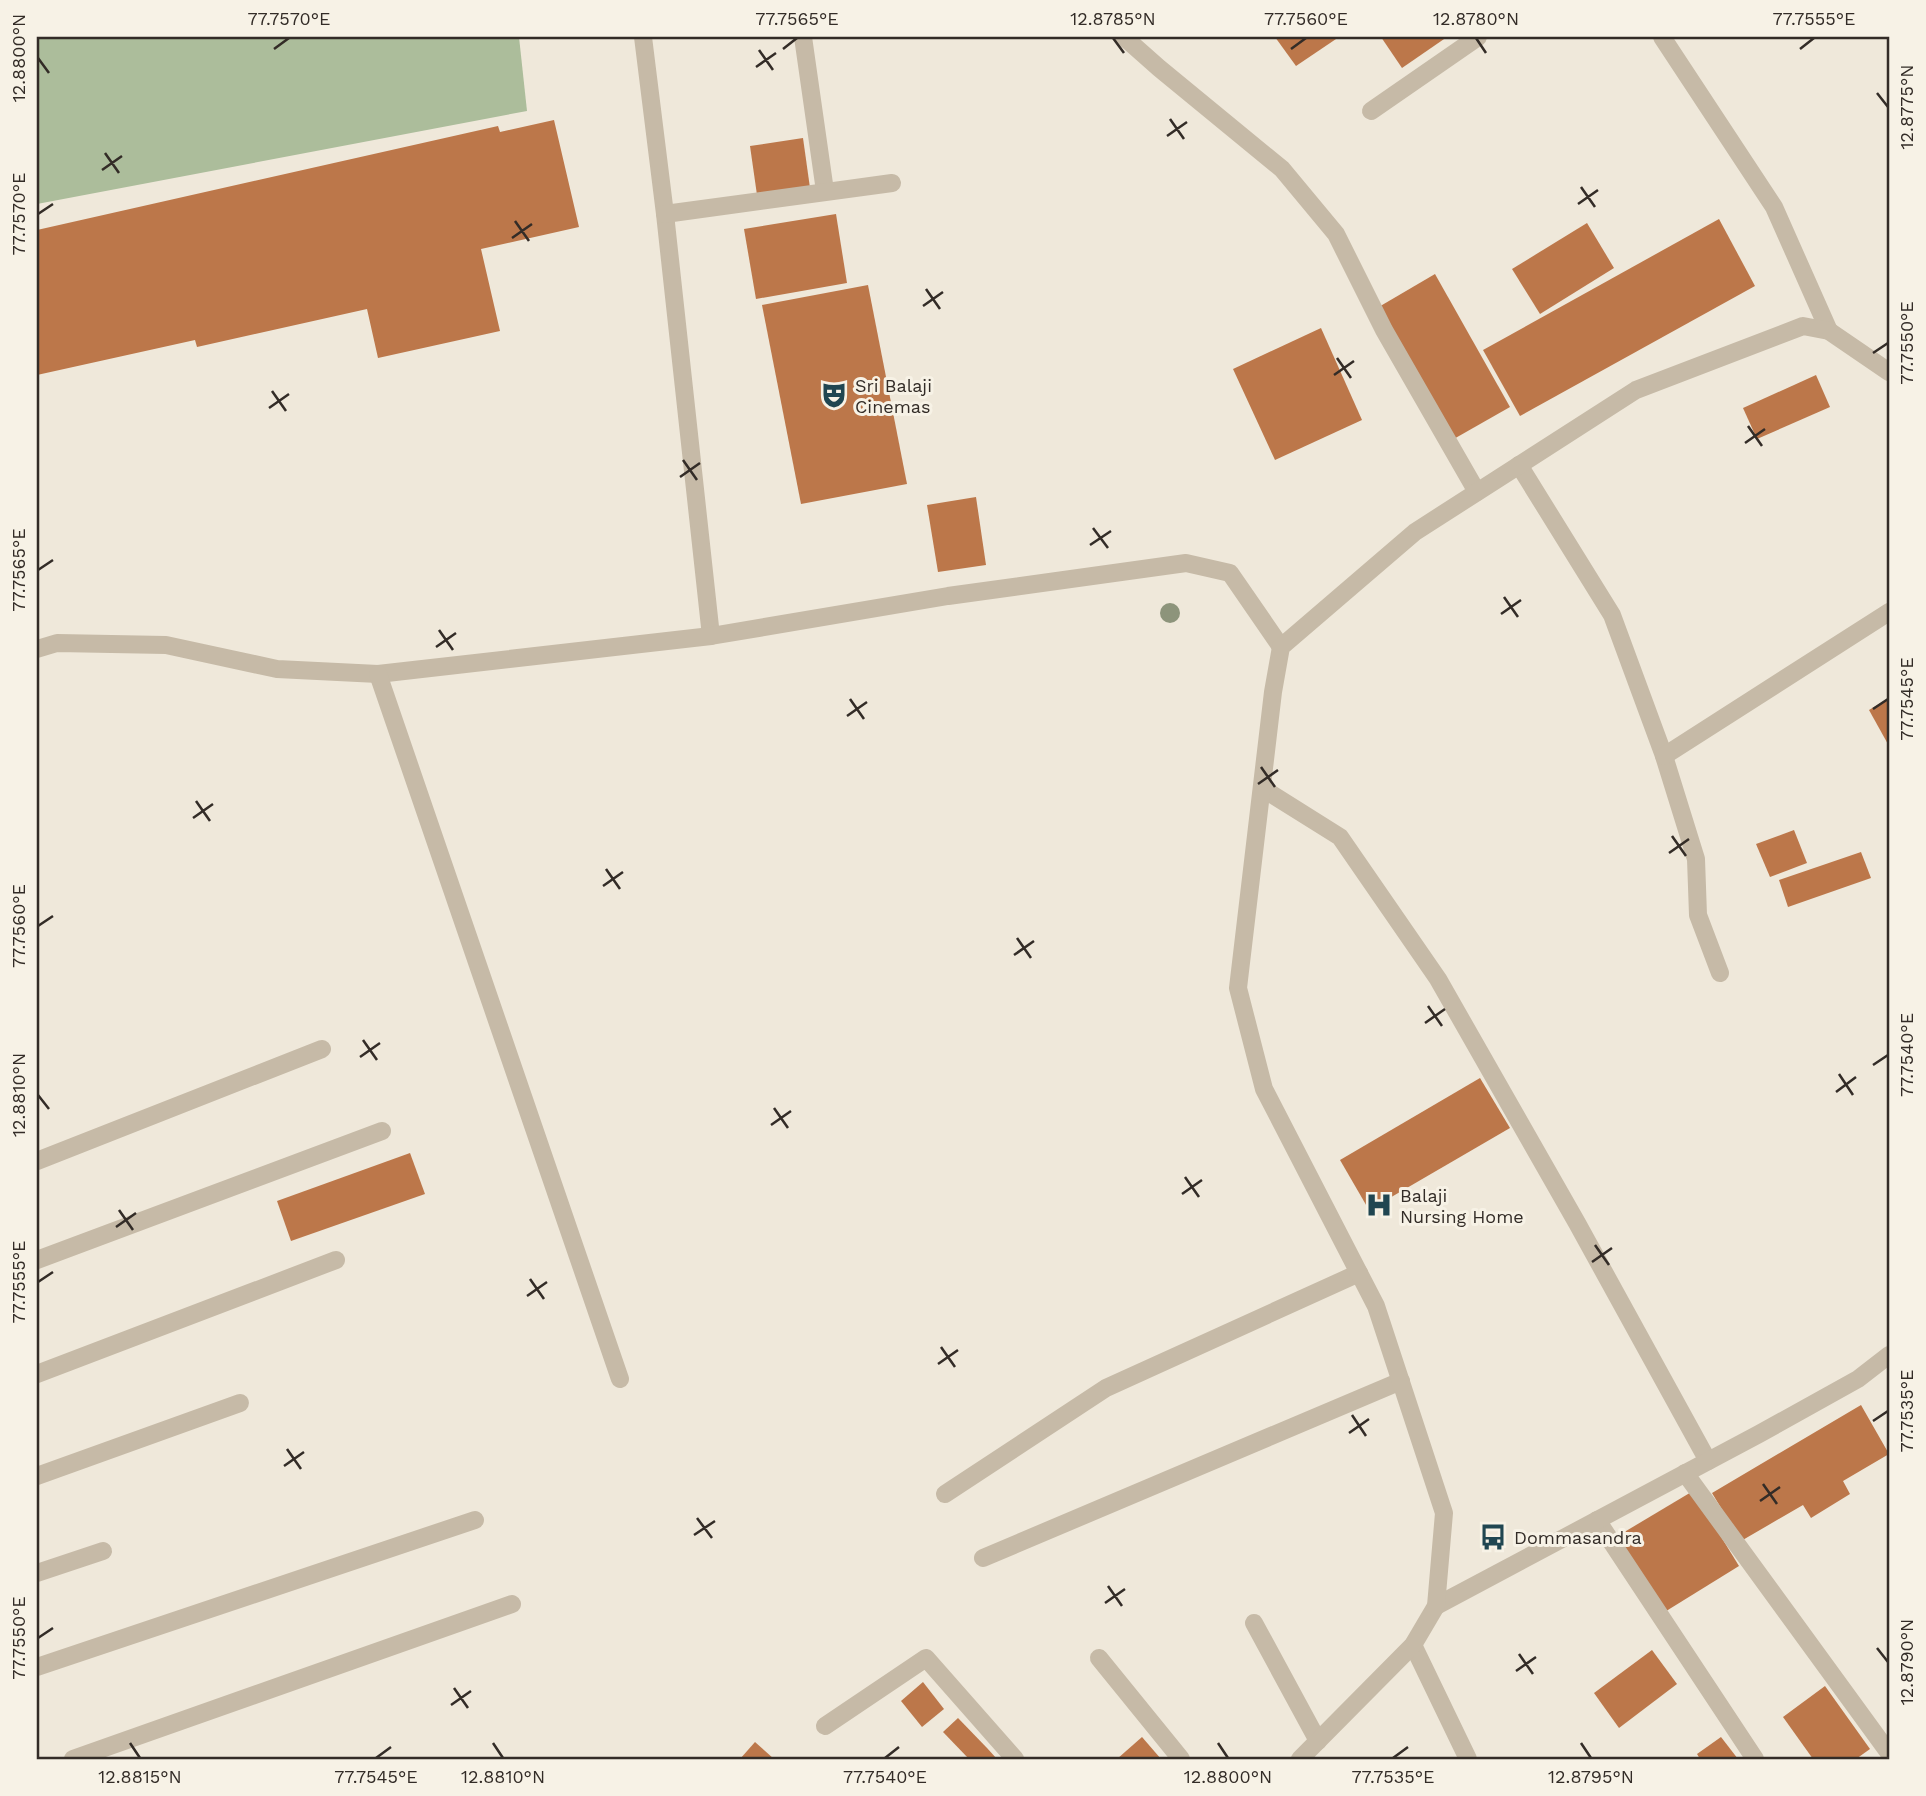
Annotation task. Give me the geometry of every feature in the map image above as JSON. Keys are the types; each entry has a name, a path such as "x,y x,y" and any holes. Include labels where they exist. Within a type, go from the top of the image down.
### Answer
{"street":[{"path":"643,37 711,636"},
{"path":"803,37 825,191"},
{"path":"1124,37 1282,169 1336,233 1384,330 1477,492"},
{"path":"1371,111 1478,37"},
{"path":"1662,37 1774,207 1829,331"},
{"path":"665,214 892,183"},
{"path":"1300,1759 1413,1645 1436,1606 1444,1513 1376,1306 1264,1088 1238,988 1273,692 1281,647 1415,532 1636,390 1803,326 1829,331 1889,372"},
{"path":"1519,465 1612,615 1664,756 1696,859 1698,915 1720,973"},
{"path":"37,649 57,643 166,645 277,669 379,674 711,636 947,596 1186,563 1230,573 1281,647"},
{"path":"1664,756 1889,612"},
{"path":"379,674 620,1379"},
{"path":"1262,788 1340,837 1438,979 1708,1461"},
{"path":"37,1161 322,1049"},
{"path":"37,1260 382,1131"},
{"path":"37,1374 336,1260"},
{"path":"944,1494 1106,1388 1359,1273"},
{"path":"1436,1606 1858,1379 1889,1355"},
{"path":"984,1558 1401,1381"},
{"path":"37,1476 240,1403"},
{"path":"1685,1473 1889,1753"},
{"path":"37,1667 475,1520"},
{"path":"1597,1520 1755,1759"},
{"path":"37,1573 103,1551"},
{"path":"73,1759 512,1604"},
{"path":"1254,1623 1318,1741"},
{"path":"1413,1645 1468,1759"},
{"path":"825,1726 926,1658 1015,1759"},
{"path":"1099,1658 1181,1759"}],"green space":[{"path":"37,37 519,37 527,111 37,204"}],"building":[{"path":"1275,37 1339,37 1296,66"},
{"path":"1381,37 1447,37 1402,68"},
{"path":"554,120 579,227 481,249 500,331 378,358 367,309 197,347 195,340 37,375 37,230 498,126 500,132"},
{"path":"803,138 810,188 757,195 750,146"},
{"path":"836,214 847,283 756,299 744,229"},
{"path":"1719,219 1755,286 1520,416 1483,350"},
{"path":"1587,223 1614,268 1540,314 1512,269"},
{"path":"1435,274 1510,407 1452,440 1377,308"},
{"name":"Sri Balaji Cinemas","path":"868,285 907,484 801,504 762,305"},
{"path":"1321,328 1362,420 1275,460 1233,369"},
{"path":"1816,375 1830,407 1757,439 1743,408"},
{"path":"976,497 986,565 938,572 927,505"},
{"path":"1889,698 1889,746 1869,710"},
{"path":"1794,830 1807,863 1770,877 1756,844"},
{"path":"1861,852 1871,878 1788,907 1779,880"},
{"path":"1480,1078 1510,1128 1369,1210 1340,1160"},
{"path":"410,1153 425,1194 291,1241 277,1201"},
{"path":"1861,1405 1889,1454 1843,1481 1850,1494 1811,1518 1803,1505 1741,1541 1712,1493"},
{"path":"1693,1491 1739,1566 1663,1613 1616,1537"},
{"path":"1652,1650 1677,1684 1619,1728 1594,1693"},
{"path":"923,1682 944,1709 922,1727 901,1701"},
{"path":"1825,1686 1870,1749 1856,1759 1813,1759 1783,1717"},
{"path":"958,1718 997,1759 969,1759 943,1732"},
{"path":"1142,1737 1161,1759 1117,1759"},
{"path":"1721,1737 1738,1759 1700,1759 1697,1754"},
{"path":"755,1742 774,1759 740,1759"}],"place":[{"name":"Sri Balaji Cinemas","path":"834,395"},
{"name":"Balaji Nursing Home","path":"1379,1205"},
{"name":"Dommasandra","path":"1493,1537"}]}
